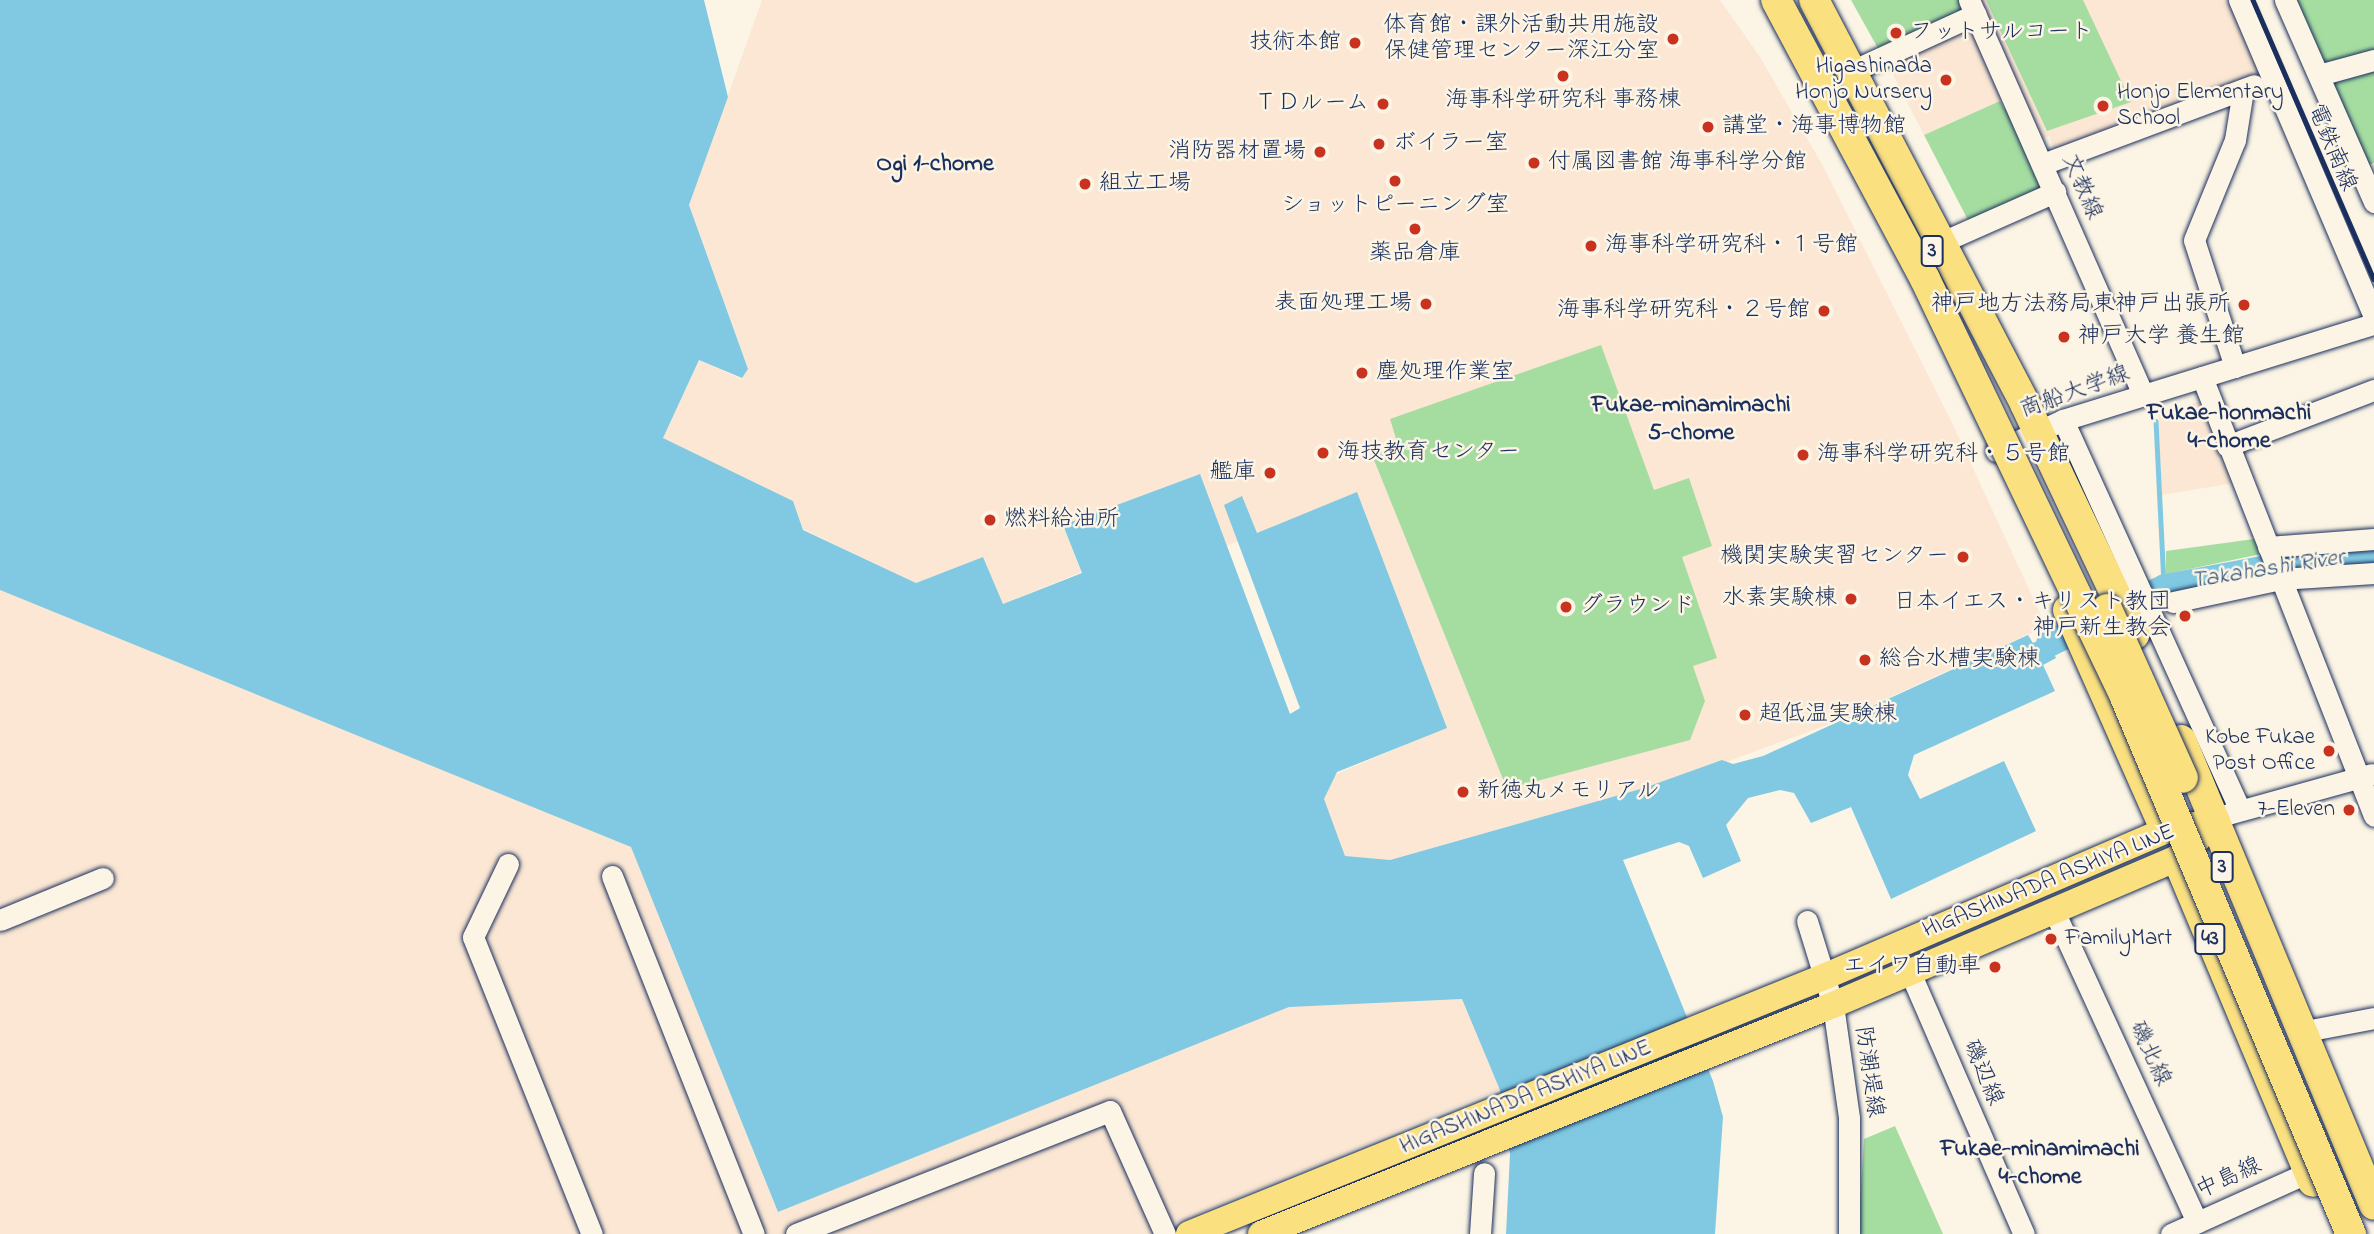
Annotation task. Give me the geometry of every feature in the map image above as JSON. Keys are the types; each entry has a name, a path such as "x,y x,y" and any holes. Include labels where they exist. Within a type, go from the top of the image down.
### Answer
{"highway":[{"name":"43","path":"1766,0 1849,148 1996,451 2166,830 2335,1234"},
{"name":"3","path":"1776,0 1925,279 2126,697 2351,1234"},
{"name":"3","path":"1798,0 1941,270 2145,688 2373,1234"},
{"name":"43","path":"1814,0 1942,242 2051,427 2228,814 2300,1032 2364,1156 2374,1205"}],"main road":[{"name":"HIGASHINADA ASHIYA LINE","path":"1261,1234 1697,1029 2166,830 2228,814"},
{"name":"HIGASHINADA ASHIYA LINE","path":"1189,1234 1496,1124 1709,1055 1833,1005 1909,970 2177,858 2228,814"}],"street":[{"name":"電鉄南線","path":"2239,0 2374,317"},
{"path":"2285,0 2374,202"},
{"path":"1852,71 1973,7"},
{"name":"文教線","path":"1973,7 2143,395"},
{"path":"2319,75 2374,60"},
{"path":"2043,164 2272,79"},
{"path":"2235,367 2194,240 2235,140 2243,90"},
{"path":"1942,242 2055,192"},
{"name":"商船大学線","path":"1996,451 2051,427 2143,395 2374,324"},
{"path":"2202,377 2280,577 2367,775 2374,815"},
{"path":"2227,446 2374,390"},
{"path":"2269,549 2374,539"},
{"path":"2173,602 2280,577 2374,573"},
{"path":"2228,814 2367,775"},
{"path":"508,864 473,937 592,1234"},
{"path":"612,876 754,1234"},
{"path":"0,920 103,878"},
{"name":"磯北線","path":"2053,909 2197,1222"},
{"name":"防潮堤線","path":"1807,921 1833,1005 1850,1131 1849,1234"},
{"name":"磯辺線","path":"1909,970 2024,1234"},
{"path":"2300,1032 2374,1018"},
{"path":"796,1234 1110,1111 1165,1234"},
{"name":"中島線","path":"2173,1234 2309,1172"},
{"path":"1480,1234 1484,1173"}],"shaded area":[{"path":"762,0 1720,0 1760,57 1823,166 1953,425 2046,626 1835,722 1685,777 1389,860 1343,857 1322,800 1334,775 1443,729 1355,494 1226,546 1196,475 1063,525 1081,572 1003,604 983,557 916,583 803,529 793,501 663,438 699,360 741,379 748,369 689,205"},
{"name":"Honjo Elementary School","path":"1975,0 2231,0 2264,76 2056,154 2049,136 2038,141"},
{"name":"Higashinada Honjo Nursery","path":"1970,23 2004,99 1924,135 1886,61"},
{"path":"2201,401 2234,483 2162,495 2158,414"},
{"path":"0,590 632,847 778,1212 1289,1006 1463,999 1500,1089 1149,1234 0,1234"}],"green space":[{"name":"フットサルコート","path":"1851,0 1959,0 1965,14 1880,52"},
{"path":"1986,0 2083,0 2131,102 2047,131"},
{"path":"2289,0 2374,0 2374,53 2317,65"},
{"path":"2374,70 2374,163 2363,167 2330,91 2334,79"},
{"path":"2000,101 2004,108 2008,107 2042,180 2040,192 1969,222 1924,135"},
{"name":"グラウンド","path":"1601,345 1654,490 1689,478 1712,546 1682,557 1717,658 1693,666 1705,701 1690,740 1507,789 1372,455 1398,445 1390,419"},
{"path":"2254,539 2261,554 2166,574 2166,551"},
{"path":"1895,1126 1943,1234 1858,1234 1864,1139"}],"water":[{"path":"0,0 704,0 728,97 689,205 748,369 742,378 699,360 663,438 793,501 803,530 916,583 983,557 1003,604 1082,573 1063,525 1200,474 1290,714 1300,708 1224,505 1242,496 1257,533 1357,492 1447,728 1337,772 1324,799 1345,856 1390,860 1644,788 1722,760 1733,764 1763,756 2028,635 2033,643 2046,637 2056,658 2043,665 2055,691 1914,755 1908,775 1920,799 2004,761 2036,831 1891,899 1851,807 1811,823 1794,793 1780,790 1748,798 1726,825 1741,861 1703,878 1689,846 1679,842 1623,860 1713,1081 1723,1117 1715,1234 1506,1234 1510,1154 1500,1090 1462,999 1289,1007 778,1212 631,847 0,590"}],"waterway":[{"path":"2156,421 2164,587"},
{"name":"Takahashi River","path":"2049,644 2165,587 2316,559 2374,556"}],"railway":[{"path":"2253,0 2374,279"}],"place":[{"name":"フットサルコート","path":"1896,33"},
{"name":"体育館・課外活動共用施設 保健管理センター深江分室","path":"1673,39"},
{"name":"技術本館","path":"1355,43"},
{"name":"海事科学研究科 事務棟","path":"1563,76"},
{"name":"Higashinada Honjo Nursery","path":"1946,80"},
{"name":"ＴＤルーム","path":"1383,104"},
{"name":"Honjo Elementary School","path":"2103,106"},
{"name":"講堂・海事博物館","path":"1708,127"},
{"name":"ボイラー室","path":"1379,144"},
{"name":"消防器材置場","path":"1320,152"},
{"name":"付属図書館 海事科学分館","path":"1534,163"},
{"name":"ショットピーニング室","path":"1395,181"},
{"name":"組立工場","path":"1085,184"},
{"name":"薬品倉庫","path":"1415,229"},
{"name":"海事科学研究科・１号館","path":"1591,246"},
{"name":"表面処理工場","path":"1426,304"},
{"name":"神戸地方法務局東神戸出張所","path":"2244,305"},
{"name":"海事科学研究科・２号館","path":"1824,311"},
{"name":"神戸大学 養生館","path":"2064,337"},
{"name":"塵処理作業室","path":"1362,373"},
{"name":"海技教育センター","path":"1323,453"},
{"name":"海事科学研究科・５号館","path":"1803,455"},
{"name":"艦庫","path":"1270,473"},
{"name":"燃料給油所","path":"990,520"},
{"name":"機関実験実習センター","path":"1963,557"},
{"name":"水素実験棟","path":"1851,599"},
{"name":"グラウンド","path":"1566,607"},
{"name":"日本イエス・キリスト教団 神戸新生教会","path":"2185,616"},
{"name":"総合水槽実験棟","path":"1865,660"},
{"name":"超低温実験棟","path":"1745,715"},
{"name":"Kobe Fukae Post Office","path":"2329,751"},
{"name":"新徳丸メモリアル","path":"1463,792"},
{"name":"7-Eleven","path":"2349,810"},
{"name":"FamilyMart","path":"2051,939"},
{"name":"エイワ自動車","path":"1995,967"}],"district":[{"name":"Ogi 1-chome","path":"935,165"},
{"name":"Fukae-minamimachi 5-chome","path":"1691,420"},
{"name":"Fukae-honmachi 4-chome","path":"2229,428"},
{"name":"Fukae-minamimachi 4-chome","path":"2040,1164"}]}
